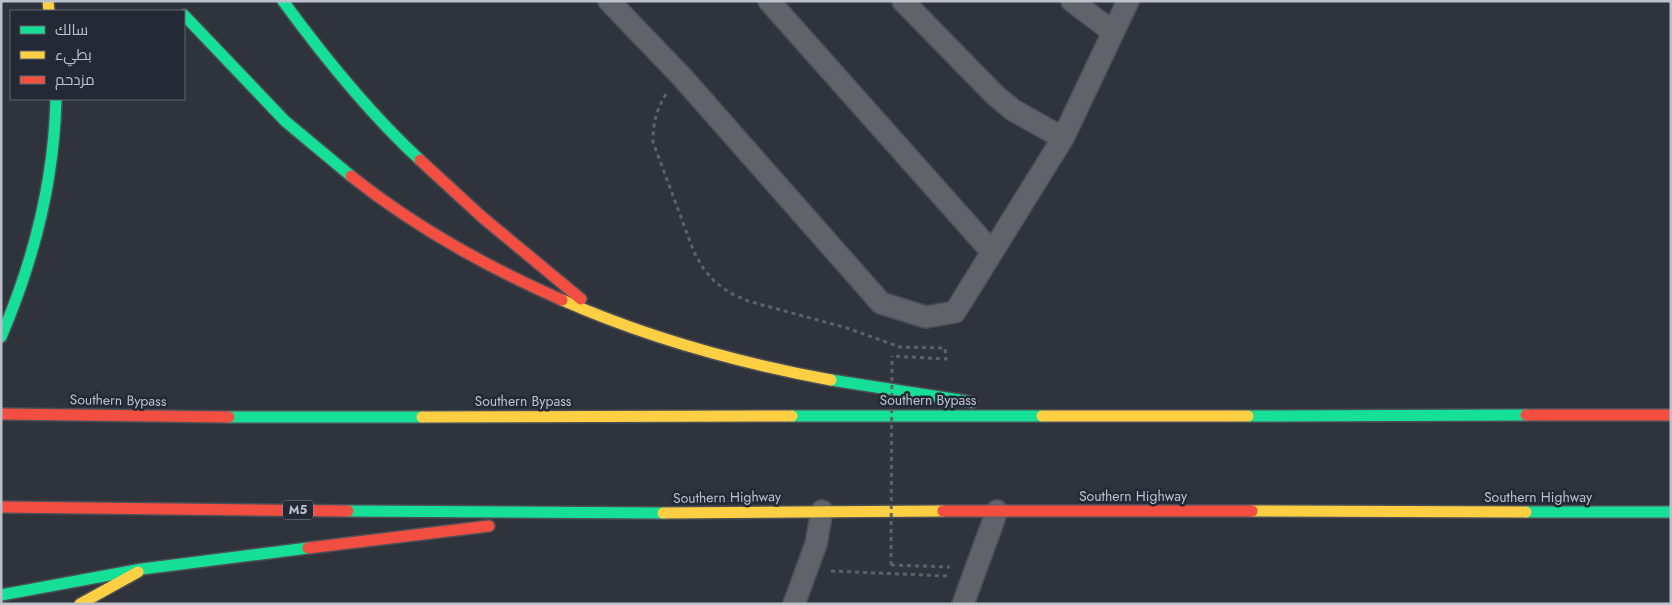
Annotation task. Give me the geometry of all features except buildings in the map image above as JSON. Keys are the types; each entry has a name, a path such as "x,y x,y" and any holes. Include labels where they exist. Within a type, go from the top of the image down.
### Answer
{"main road":[{"path":"283,1 311,39 393,135 482,217 605,320"},
{"path":"185,17 251,86 321,153 388,204 480,261 605,320 766,367 1045,415 1671,415"},
{"path":"1,337 20,294 38,244 50,191 56,138 56,100"},
{"name":"Southern Bypass","path":"1,414 242,417 1045,415"},
{"name":"M5","path":"1,507 594,513"},
{"name":"Southern Highway","path":"594,513 822,511 1671,512"},
{"path":"1,595 142,569 594,513"},
{"path":"80,604 142,569"}],"street":[{"path":"610,1 682,77 881,303 926,317 955,312 1064,138 1128,1"},
{"path":"768,1 992,252"},
{"path":"903,1 995,95 1029,120 1064,138"},
{"path":"1072,1 1114,32"},
{"path":"794,604 816,544 822,511"},
{"path":"964,604 997,511"}],"path":[{"path":"682,77 666,94 658,108 653,123 653,142 694,252 703,268 730,294 748,302 847,328 900,347 945,348 946,359 892,356 891,565 952,567 953,576 890,575 808,569"}],"traffic: fast":[{"path":"283,1 348,84 420,160"},
{"path":"185,16 285,121 351,176"},
{"path":"1,337 23,279 40,221 51,161 56,100"},
{"path":"831,380 972,402"},
{"path":"1248,416 1526,415"},
{"path":"792,416 1042,416"},
{"path":"229,417 422,417"},
{"path":"348,511 663,513"},
{"path":"1526,512 1671,512"},
{"path":"1,595 142,569 308,548"}],"traffic: slow":[{"path":"48,1 49,10"},
{"path":"562,300 594,314 694,348 762,366 831,380"},
{"path":"422,417 792,416"},
{"path":"1042,416 1248,416"},
{"path":"663,513 943,511"},
{"path":"1252,511 1526,512"},
{"path":"80,604 138,572"}],"traffic: jam":[{"path":"420,160 482,217 581,299"},
{"path":"351,176 375,195 452,245 506,274 562,300"},
{"path":"1,414 229,417"},
{"path":"1526,415 1671,415"},
{"path":"1,507 348,511"},
{"path":"943,511 1252,511"},
{"path":"308,548 489,526"}]}
